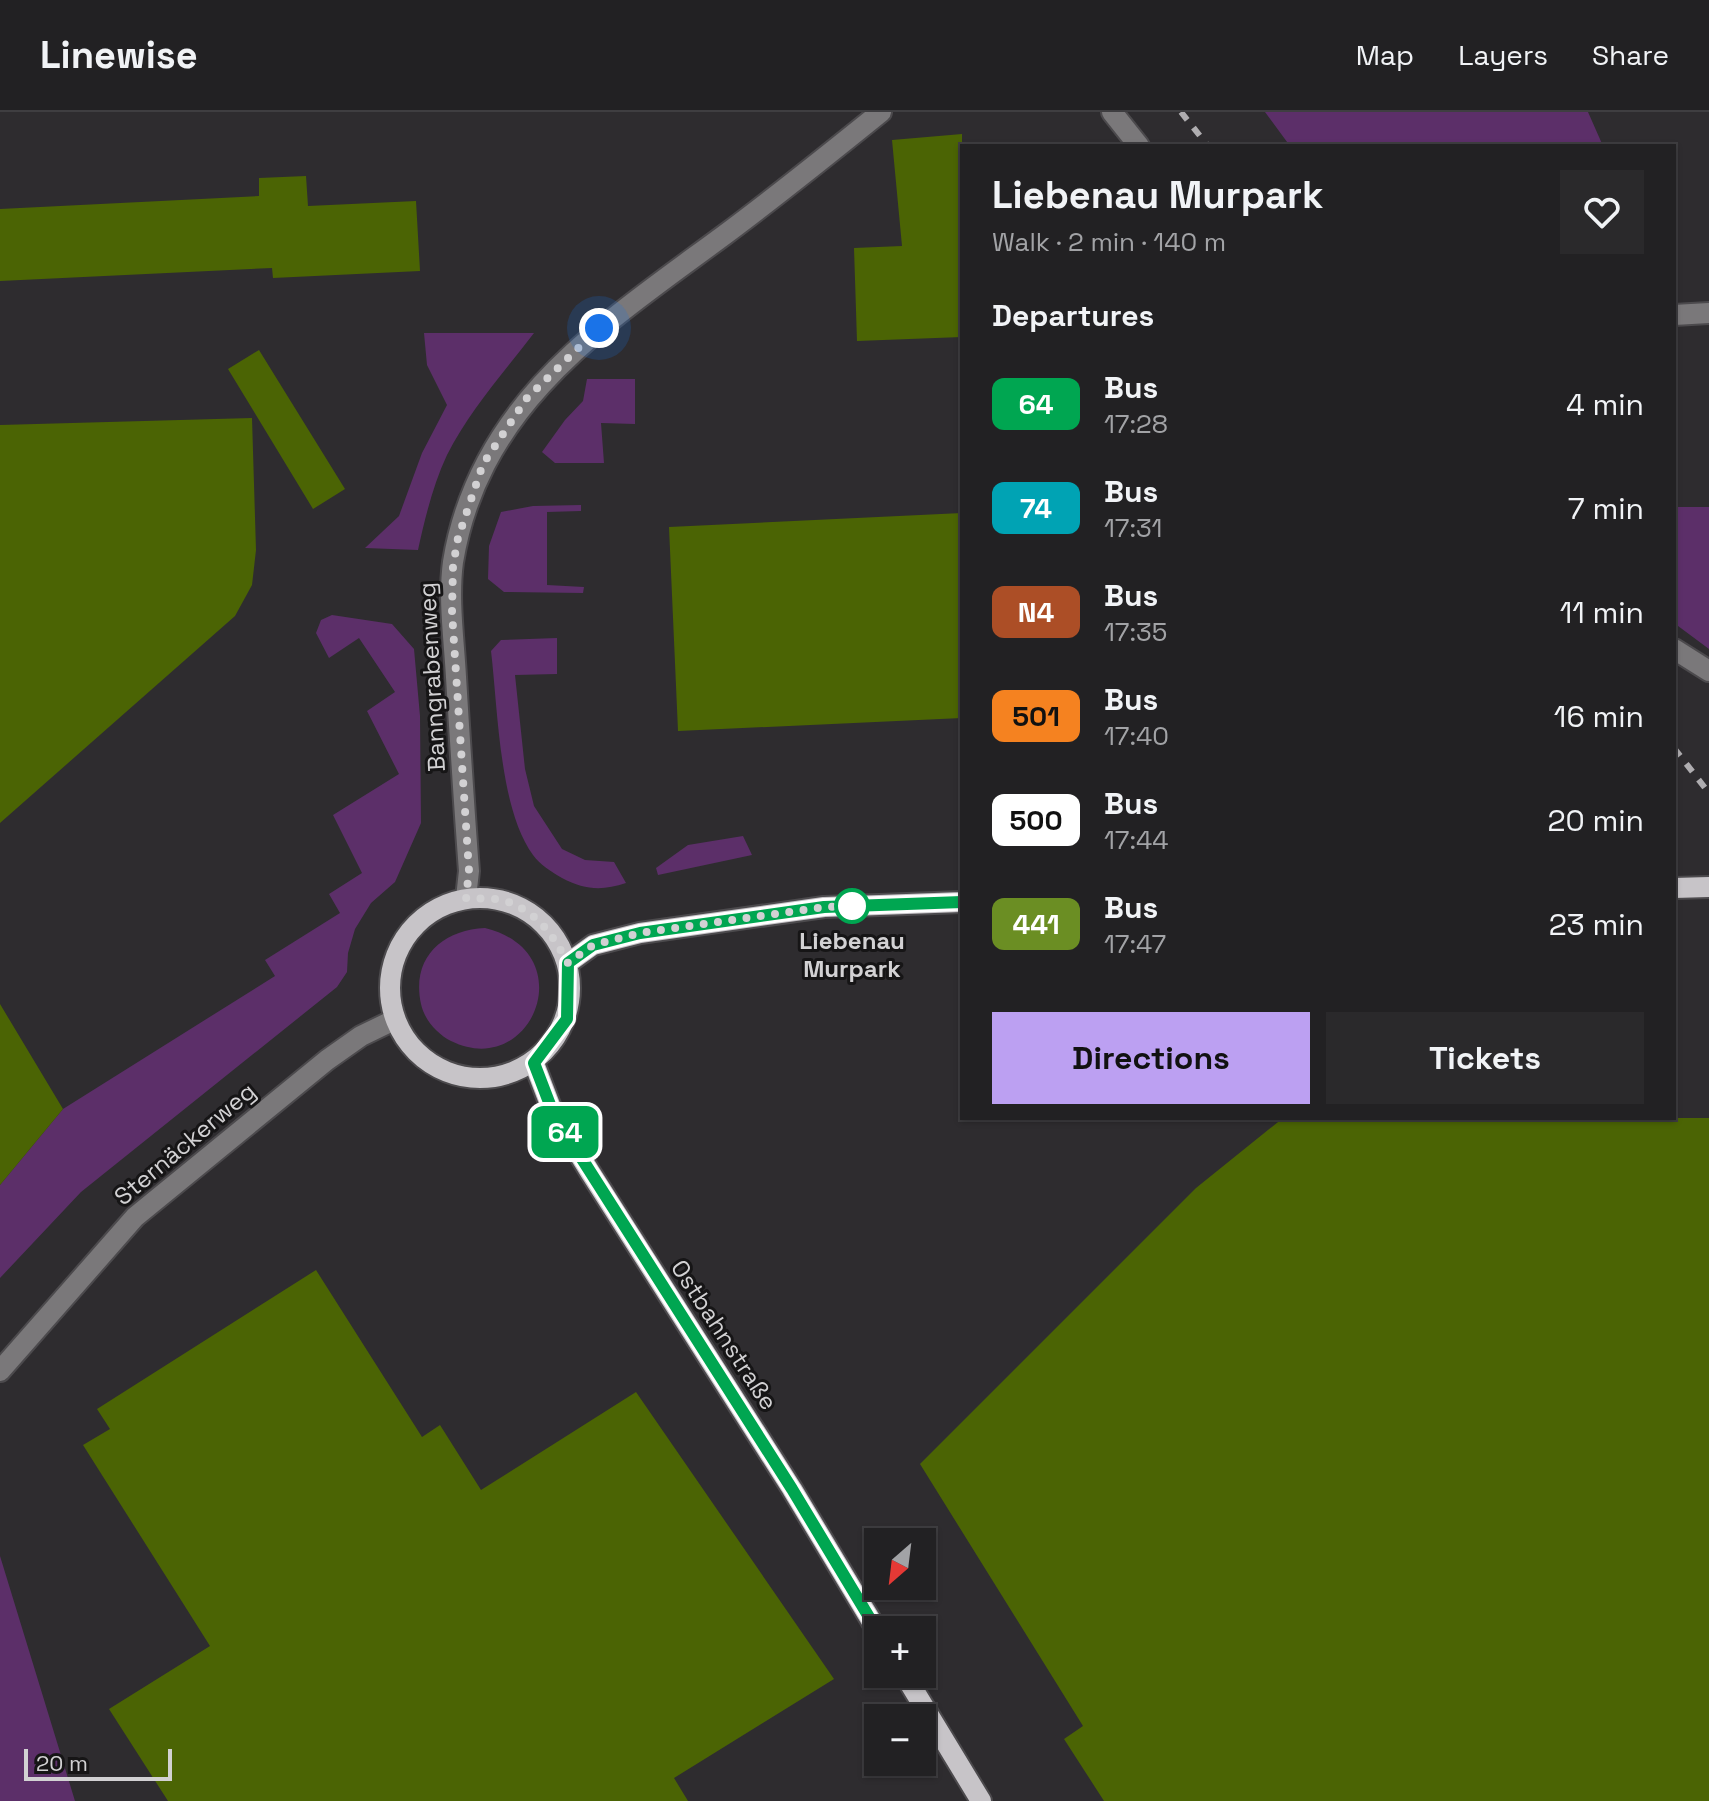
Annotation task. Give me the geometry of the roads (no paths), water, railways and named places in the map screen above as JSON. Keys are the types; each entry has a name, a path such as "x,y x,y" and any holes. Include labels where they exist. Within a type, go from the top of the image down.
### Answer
{"main road":[{"path":"1677,884 1709,887"},
{"path":"466,898 509,902 522,909 546,925 568,963 567,1019 534,1063 495,1079 454,1076 418,1055 394,1020 388,988 394,957 410,929 435,909 466,898"},
{"path":"568,963 593,945 640,933 824,907 960,902"},
{"name":"Ostbahnstraße","path":"534,1063 552,1110 574,1147 792,1489 868,1616"},
{"path":"912,1688 981,1801"}],"street":[{"name":"Banngrabenweg","path":"466,898 469,871 452,612 453,566 458,538 483,464 527,398 599,328 753,214 881,112"},
{"path":"1112,112 1137,144"},
{"path":"1676,315 1709,313"},
{"path":"1676,650 1709,671"},
{"name":"Sternäckerweg","path":"0,1371 135,1217 327,1060 361,1036 394,1020"}],"railway":[{"path":"1181,112 1206,144"},
{"path":"1676,751 1709,793"}],"place":[{"name":"Liebenau Murpark","path":"852,906"}]}
